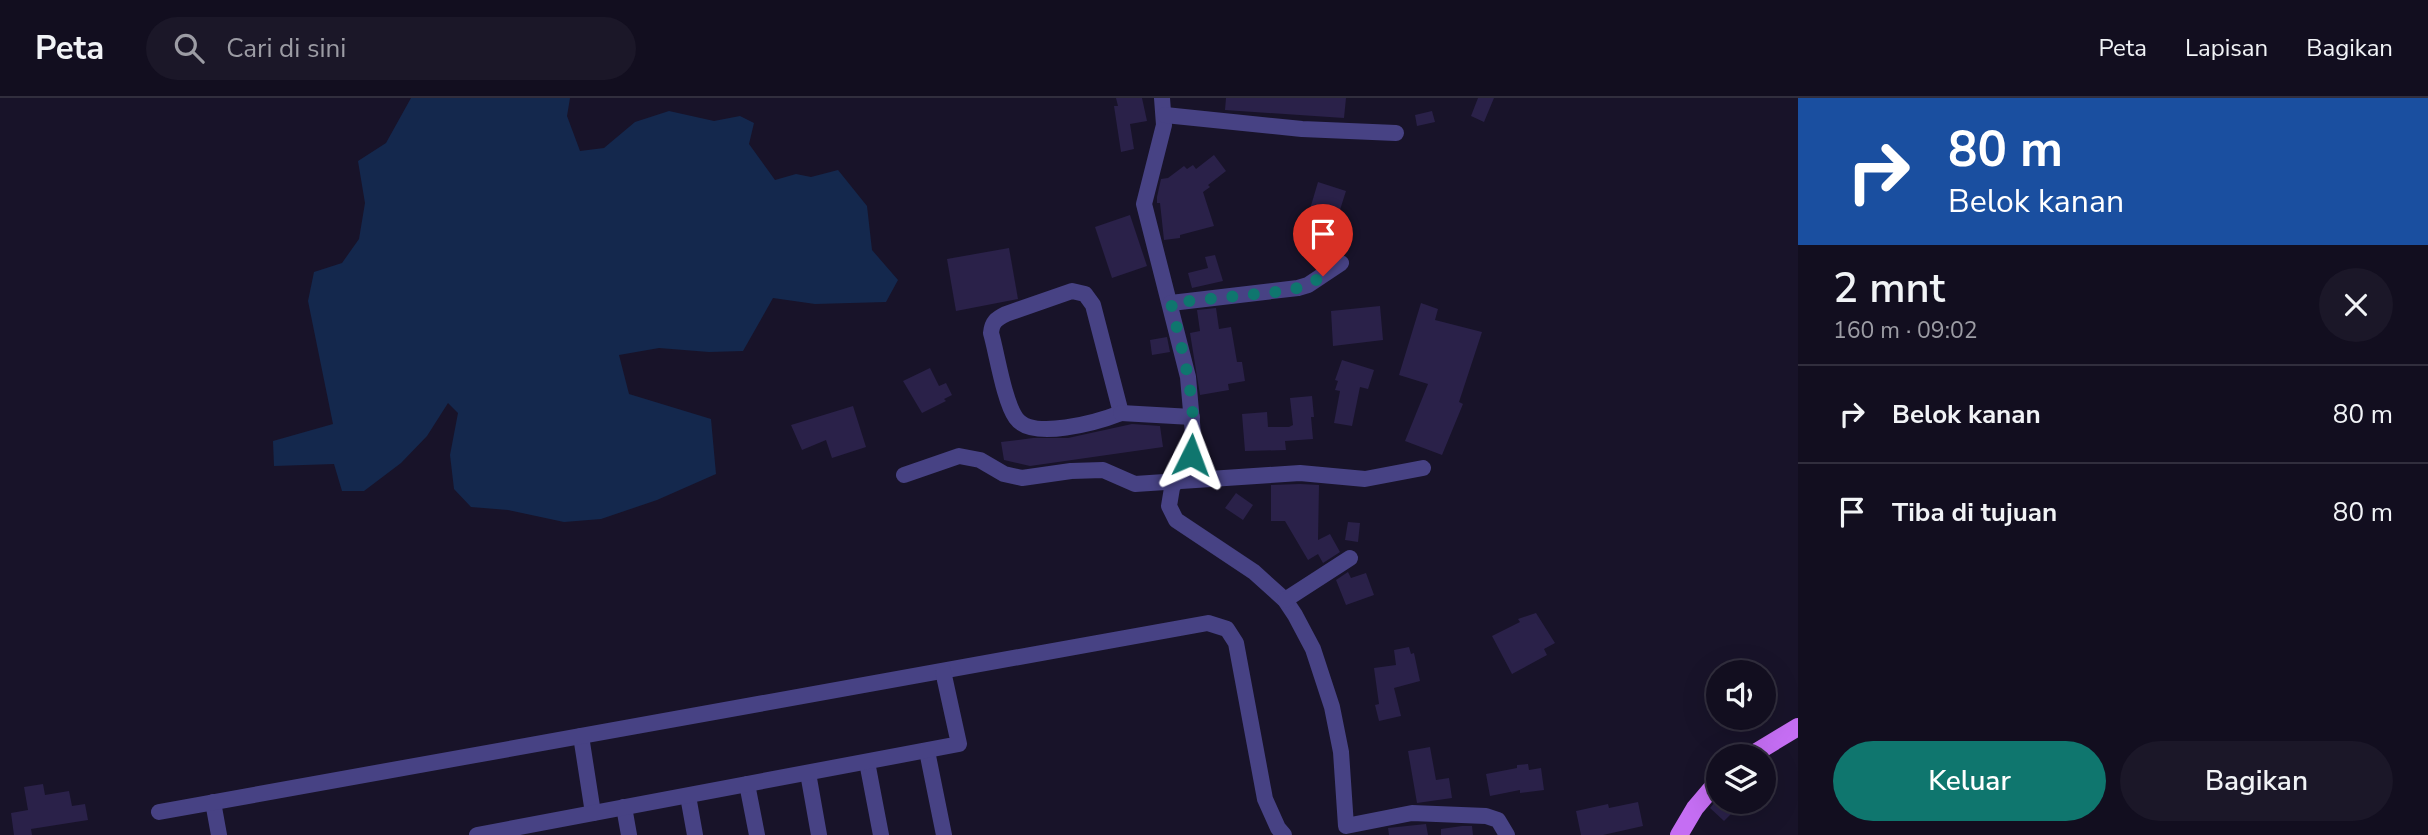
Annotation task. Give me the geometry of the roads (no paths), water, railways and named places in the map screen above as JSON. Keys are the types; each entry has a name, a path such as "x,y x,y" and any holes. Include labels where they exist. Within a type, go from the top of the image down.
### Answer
{"main road":[{"path":"1770,744 1798,727"},
{"path":"1679,835 1706,795"}],"street":[{"path":"1162,98 1165,116 1162,136 1144,204 1188,377 1192,417 1191,455 1168,500 1170,510 1176,520 1239,560 1285,600 1313,649 1330,698 1341,752 1346,826 1412,813 1486,816 1498,820 1507,835"},
{"path":"1165,116 1302,129 1396,133"},
{"path":"1171,303 1298,289 1341,263"},
{"path":"1121,413 1093,305 1085,294 1072,291 997,318 991,333 1010,408 1026,427 1049,429 1082,425 1121,413 1192,417"},
{"path":"904,475 959,456 980,460 1004,474 1023,478 1102,470 1135,484 1300,473 1365,479 1423,468"},
{"path":"1285,600 1350,558"},
{"path":"159,812 1208,623 1227,629 1236,643 1265,799 1284,835"},
{"path":"477,835 565,827 593,813 959,744 943,671"},
{"path":"581,736 593,813"},
{"path":"927,751 944,835"},
{"path":"867,762 881,835"},
{"path":"808,773 819,835"},
{"path":"747,784 757,835"},
{"path":"688,796 695,835"},
{"path":"213,802 219,835"},
{"path":"624,807 629,835"}],"water":[{"path":"411,98 570,98 567,116 580,151 604,148 635,122 669,111 714,121 740,116 754,123 749,144 775,180 796,174 811,177 838,170 867,206 872,250 898,280 886,302 815,304 773,298 743,351 709,352 659,348 619,355 629,394 711,419 716,474 657,500 601,519 564,522 508,510 471,507 454,489 450,455 458,413 448,403 427,436 401,463 364,491 342,491 334,464 274,466 273,441 333,424 308,301 314,272 342,263 359,239 365,203 358,161 386,143"}]}
